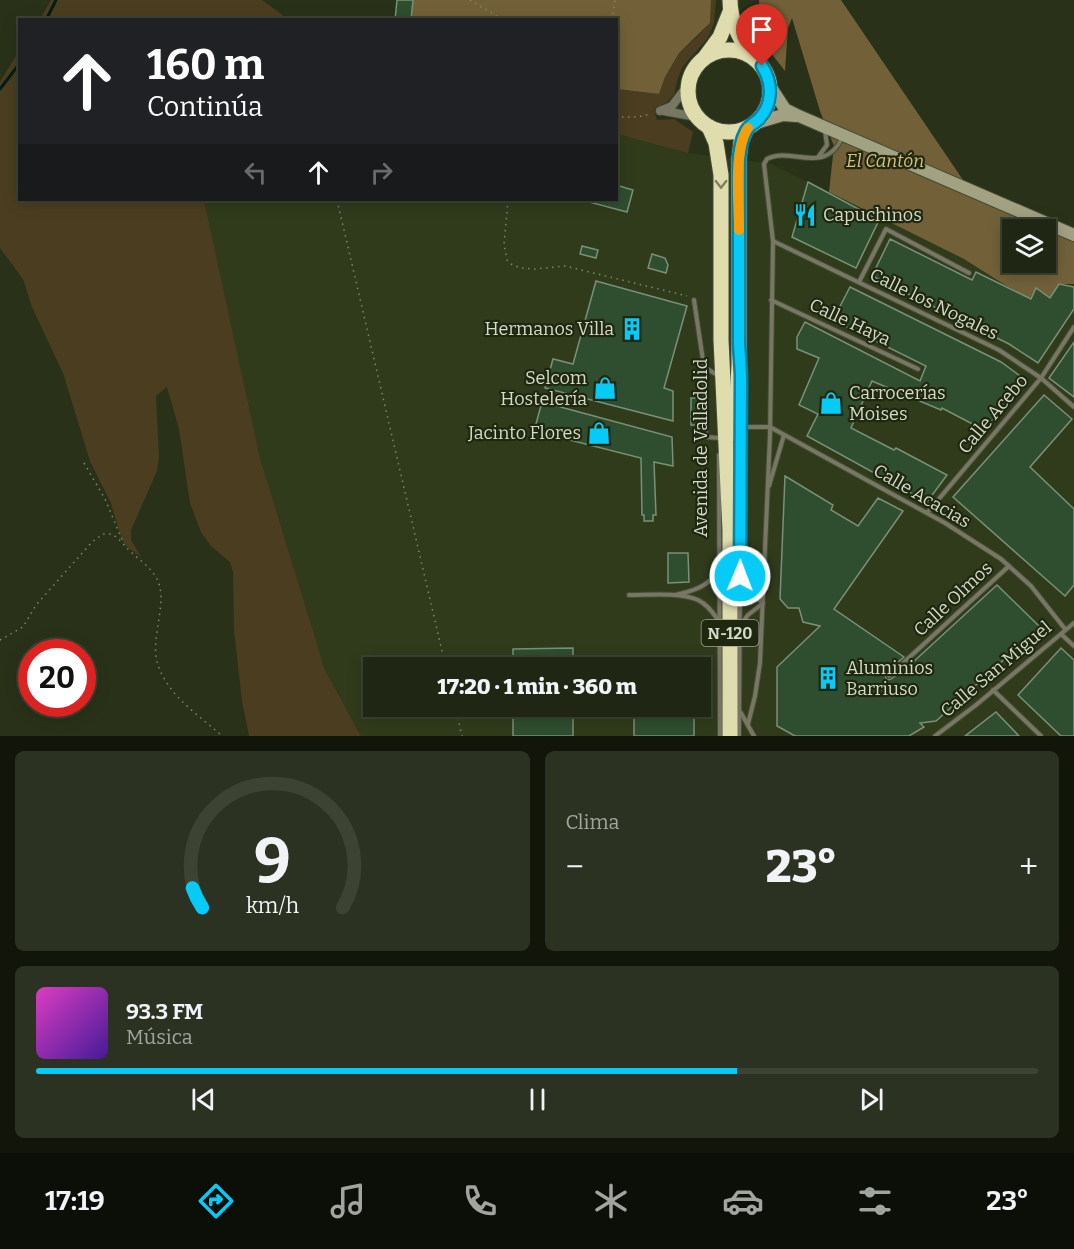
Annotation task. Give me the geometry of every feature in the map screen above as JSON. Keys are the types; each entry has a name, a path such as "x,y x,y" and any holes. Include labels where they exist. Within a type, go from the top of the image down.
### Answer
{"highway":[{"path":"730,6 737,33 750,56 764,70 770,86"},
{"path":"688,85 695,66 706,56 720,37 730,6"},
{"path":"706,56 727,50 737,50 750,56"},
{"name":"N-120","path":"688,85 689,102 716,143 721,175 721,340 730,530"},
{"name":"N-120","path":"730,530 739,344 739,159 741,142 750,126 763,115 767,106 770,86"},
{"path":"703,122 727,132 750,126"},
{"name":"Avenida de Valladolid","path":"730,530 730,736"}],"street":[{"path":"660,111 672,106 688,85"},
{"path":"770,86 785,109 836,136 1074,235"},
{"path":"660,111 684,113 703,122"},
{"path":"750,126 783,115 799,116"}],"lane":[{"path":"815,158 836,136"},
{"path":"748,724 760,663 770,427 773,242 764,164 767,159 778,155 806,159 824,156 835,149 836,136"},
{"path":"859,282 886,230 969,273"},
{"name":"Calle los Nogales","path":"773,242 999,350 1041,378 1074,407"},
{"path":"694,300 704,367 706,437 719,438"},
{"name":"Calle Haya","path":"771,300 918,369"},
{"name":"Calle Acebo","path":"927,513 1041,378 1074,327"},
{"name":"Avenida de Valladolid","path":"720,736 719,376 721,340"},
{"path":"739,344 741,375 739,736"},
{"path":"704,367 719,376"},
{"name":"Calle Acacias","path":"741,427 770,427 927,513 992,553 1031,586 1065,630"},
{"path":"767,492 784,435"},
{"name":"Calle Olmos","path":"889,676 1009,566"},
{"path":"673,596 699,590 720,571"},
{"path":"740,576 753,595 763,603"},
{"path":"629,595 673,596 698,600 710,609 719,621"},
{"path":"740,626 748,615 763,603"},
{"name":"Calle San Miguel","path":"935,736 1074,623"},
{"path":"1061,634 1074,646"},
{"path":"993,690 1041,736"},
{"path":"740,711 754,736"}],"path":[{"path":"471,0 499,18"},
{"path":"612,18 615,0"},
{"path":"618,117 637,117 660,111"},
{"path":"337,201 443,657"},
{"path":"508,201 504,244 507,260 511,264 528,269 565,266 688,296 694,300"},
{"path":"84,463 105,499 124,546"},
{"path":"0,640 23,627 36,605 81,553 100,536 112,534 148,567 160,587 156,640 159,668 180,699 222,736"},
{"path":"458,717 462,736"}],"shaded area":[{"path":"51,0 262,0 287,18 41,18"},
{"path":"711,0 716,0 714,23 708,38 683,66 674,94 667,102 654,109 657,120 674,119 693,132 688,153 618,134 618,89 659,94 665,77 679,53 710,23"},
{"path":"18,53 18,201 204,201 260,458 325,670 361,736 249,736 242,701 234,630 233,572 230,562 211,546 201,532 190,503 179,429 167,387 156,396 159,457 157,471 131,530 131,540 141,557 126,546 121,537 111,503 90,461 63,373 32,307 23,279 0,248 0,82"},
{"path":"618,134 688,153 771,164 964,259 1031,299 1036,288 1074,284 1074,736 361,736 325,670 260,458 204,201 618,201"}],"green space":[{"path":"413,0 711,0 710,23 679,53 665,77 659,94 618,89 618,18 411,18"},
{"name":"El Cantón","path":"759,0 841,0 965,183 1052,219 1002,219 1002,273 1056,273 1056,221 1074,228 1074,284 1060,284 1050,298 1036,289 1031,299 964,259 829,192 834,146 820,111 792,18 788,28 785,71 760,39"}],"building":[{"path":"397,0 413,0 411,18 395,18"},
{"path":"808,182 879,220 856,268 792,237"},
{"path":"618,186 633,190 627,212 589,202 618,201"},
{"path":"890,239 972,280 976,272 1031,299 1036,288 1050,298 1059,284 1074,287 1074,309 1038,363 1009,344 872,276"},
{"path":"582,246 598,250 596,258 580,254"},
{"path":"652,254 665,258 668,265 666,273 648,268"},
{"path":"596,281 687,306 664,388 673,391 673,421 545,388 553,359 573,364"},
{"path":"850,287 1001,362 1027,381 984,430 942,408 941,410 872,381 851,428 894,450 896,448 947,475 927,502 807,436 818,414 799,405 819,358 797,349 797,337 805,322 920,381 926,366 833,320"},
{"path":"1074,342 1074,397 1049,378"},
{"path":"1044,395 1072,419 1030,467 1074,509 1074,585 1065,596 953,497"},
{"path":"691,398 699,398 699,425 691,425"},
{"name":"Jacinto Flores","path":"542,402 672,437 673,466 654,462 656,515 653,515 653,521 644,521 644,515 642,515 641,458 534,431"},
{"path":"785,476 833,505 831,510 858,526 878,498 903,511 834,609 904,657 886,673 887,680 912,663 997,585 1040,627 936,721 920,723 924,727 909,736 795,736 777,726 777,667 820,626 803,622 799,608 788,608 780,599"},
{"path":"668,553 688,553 689,582 668,583"},
{"path":"573,648 573,657 513,657 513,649"},
{"path":"1061,648 1074,660 1074,736 1061,736 1018,695"},
{"path":"996,712 1019,736 965,736"},
{"path":"513,717 573,717 573,736 513,736"},
{"path":"634,717 694,717 694,736 634,736"}],"waterway":[{"path":"47,18 56,0"},
{"path":"0,89 18,66"}],"slow traffic":[{"path":"739,230 739,159 741,142 748,128"}],"place":[{"name":"Capuchinos","path":"805,215"},
{"name":"Hermanos Villa","path":"632,329"},
{"name":"Selcom Hostelería","path":"605,388"},
{"name":"Carrocerías Moises","path":"831,403"},
{"name":"Jacinto Flores","path":"599,433"},
{"name":"Aluminios Barriuso","path":"828,678"}],"route":[{"path":"740,576 739,159 741,142 747,128 763,115 769,99 769,81 762,66"}]}
